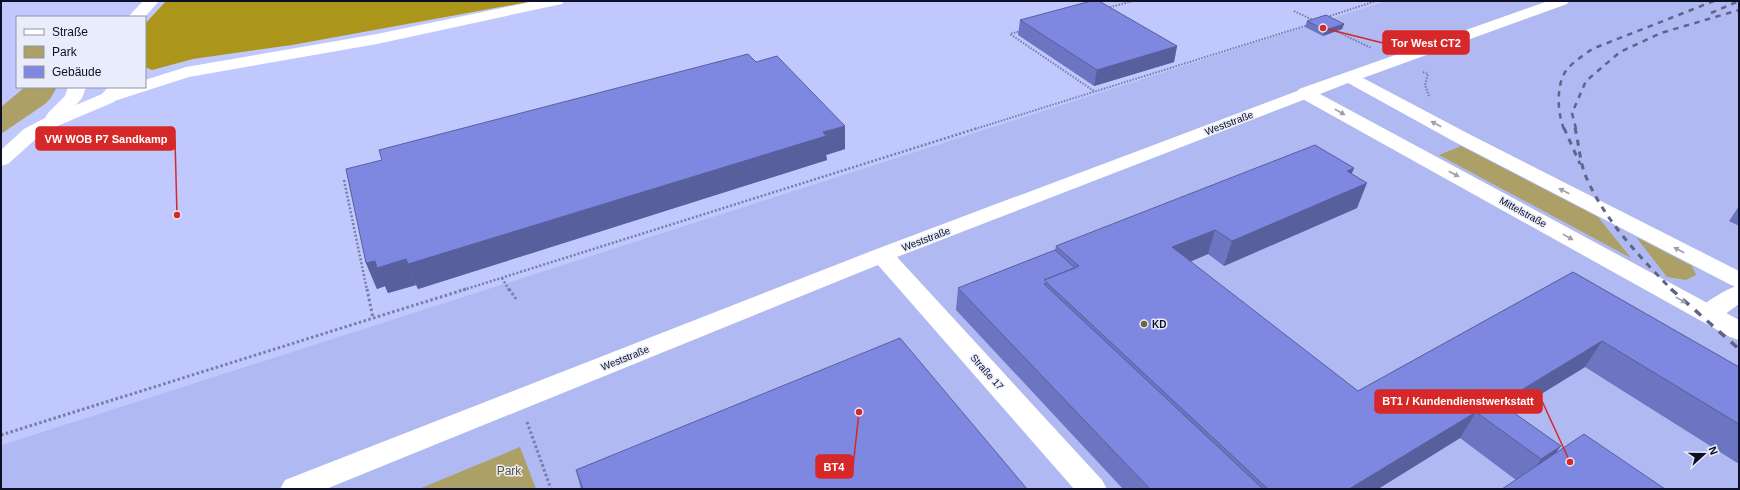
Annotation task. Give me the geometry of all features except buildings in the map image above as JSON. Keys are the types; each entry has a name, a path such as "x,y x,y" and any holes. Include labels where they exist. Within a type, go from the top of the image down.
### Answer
{"street":[{"path":"137,16 152,1"},
{"path":"146,86 186,72 376,39 557,1"},
{"name":"Weststraße","path":"295,489 882,255 1305,93 1562,1"},
{"path":"1349,77 1460,137 1739,280"},
{"path":"48,123 73,98 77,88"},
{"path":"1,160 22,141 48,123 113,93 136,88"},
{"name":"Mittelstraße","path":"1305,93 1739,331"},
{"name":"Straße 17","path":"882,255 1092,489"},
{"path":"1707,314 1739,293"}],"path":[{"path":"1101,9 1133,1"},
{"path":"1323,18 1376,1"},
{"path":"1,434 1094,91 1305,27 1315,21 1294,10"},
{"path":"1329,28 1396,61"},
{"path":"1023,30 1010,34 1094,91"},
{"path":"344,180 373,318"},
{"path":"502,278 516,299"},
{"path":"519,399 551,489"}],"shaded area":[{"path":"166,1 528,2 292,45 193,59 152,70 146,67 146,23"},
{"path":"1386,1 1739,1 1739,489 1,489 2,445"}],"green space":[{"path":"24,88 56,88 45,104 1,134 1,107"},
{"path":"1461,146 1598,217 1631,258 1439,155"},
{"path":"1636,237 1692,266 1696,275 1686,280 1667,277"},
{"name":"Park","path":"520,447 536,489 419,489"}],"railway":[{"path":"1564,129 1560,117 1559,94 1561,80 1566,70 1573,64 1592,49 1714,1"},
{"path":"1711,13 1739,1"},
{"path":"1576,129 1572,113 1586,81 1620,52 1661,33 1739,10"},
{"path":"1564,128 1580,164"},
{"path":"1575,128 1581,161 1595,195 1614,224 1636,252 1671,289"},
{"path":"1671,289 1739,349"}],"place":[{"name":"Tor West CT2","path":"1323,28"},
{"name":"VW WOB P7 Sandkamp","path":"177,215"},
{"name":"KD","path":"1144,324"},
{"name":"BT4","path":"859,412"},
{"name":"BT1 / Kundendienstwerkstatt","path":"1570,462"}]}
